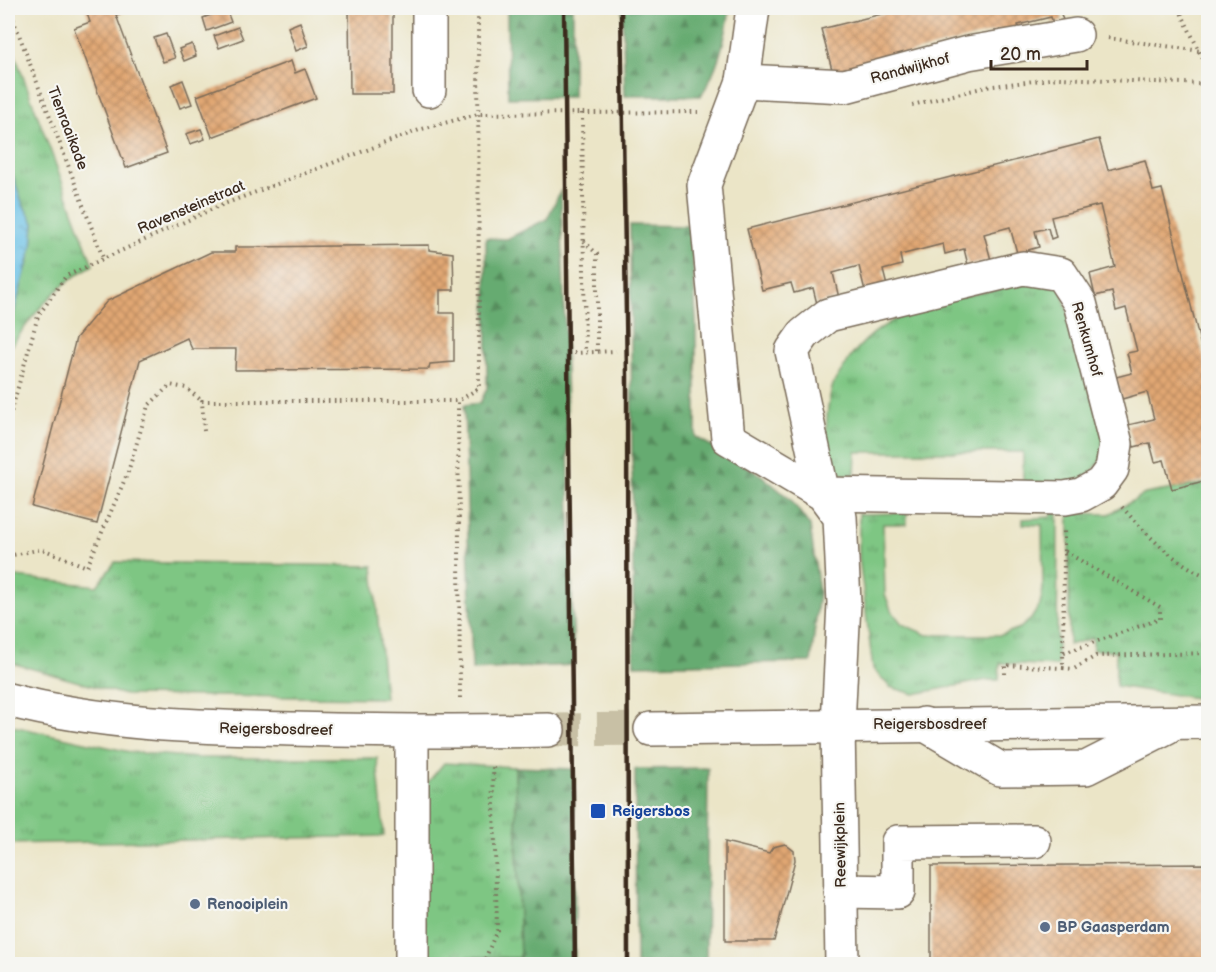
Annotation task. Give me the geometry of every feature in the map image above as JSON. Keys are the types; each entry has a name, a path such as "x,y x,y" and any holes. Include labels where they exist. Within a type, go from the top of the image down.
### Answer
{"street":[{"path":"429,8 429,90"},
{"path":"743,81 753,8"},
{"name":"Randwijkhof","path":"743,81 845,86 968,53 1076,35"},
{"name":"Renkumhof","path":"743,81 704,185 728,438 823,494 840,517 844,603 838,724"},
{"name":"Renkumhof","path":"1023,268 1061,274 1080,303 1116,444 1112,469 1101,484 1081,495 1065,498 823,494 792,351 804,334 828,315 1023,268"},
{"name":"Reigersbosdreef","path":"8,700 40,708 142,723 195,727 412,733 548,730"},
{"name":"Reigersbosdreef","path":"651,729 838,724 1174,724 1209,722"},
{"name":"Reewijkplein","path":"838,724 842,964"},
{"path":"924,724 1000,769 1086,768 1174,724"},
{"path":"412,733 412,964"},
{"path":"840,891 898,892 898,842 1034,841"}],"path":[{"name":"Tienraaikade","path":"9,8 103,258"},
{"path":"8,556 42,549 87,567 128,472 148,406 170,385 186,388 202,400 458,401 479,388 478,8"},
{"path":"1179,8 1209,70"},
{"path":"1076,35 1209,52"},
{"name":"Ravensteinstraat","path":"8,423 38,316 66,276 219,206 422,129 478,114 641,112"},
{"path":"582,113 585,352"},
{"path":"584,240 597,254 597,352"},
{"path":"574,353 616,351"},
{"path":"202,400 204,431"},
{"path":"458,401 476,732 497,930 483,964"},
{"path":"1101,484 1157,545 1191,569 1209,577"},
{"path":"1063,668 1064,551 1160,607 1160,619 1064,653"},
{"path":"1005,674 1005,665 1074,669 1096,656 1209,653"}],"green space":[{"path":"507,8 573,8 573,97 508,98"},
{"path":"622,8 730,8 720,54 701,96 625,96"},
{"path":"8,36 93,265 55,292 8,351 8,334 32,247 34,223 23,205 8,162"},
{"path":"561,190 574,665 472,670 464,405 480,403 487,388 486,238 507,239 547,219"},
{"path":"630,225 691,226 696,321 696,437 761,475 791,500 810,526 819,592 811,662 634,665"},
{"path":"1032,282 1060,285 1107,447 1092,471 1083,478 1063,485 1023,488 1023,452 856,452 855,475 828,474 826,442 829,399 836,379 862,343 882,327 929,305"},
{"path":"1208,483 1208,700 1116,686 1116,651 1093,650 1093,638 1069,645 1069,513 1109,514 1145,494"},
{"path":"1052,512 1058,513 1057,666 1000,663 999,680 987,680 914,694 890,687 873,669 859,557 859,514 907,513 907,524 883,524 885,594 891,610 902,624 927,635 1001,635 1020,628 1031,619 1040,605 1043,589 1042,525 1023,524 1023,519 1051,517"},
{"path":"115,562 373,566 385,698 125,695 8,662 8,576 97,586"},
{"path":"8,725 130,752 198,758 377,758 384,836 8,844"},
{"path":"444,763 515,767 520,958 421,956 419,793"},
{"path":"515,767 574,769 575,964 424,964 421,956 520,958"},
{"path":"708,768 706,964 636,964 635,769"}],"water":[{"path":"8,162 23,205 34,223 32,247 8,334"}],"building":[{"path":"85,8 135,8 116,15 167,153 126,168 74,28 90,22"},
{"path":"349,8 393,8 393,94 350,94"},
{"path":"906,8 1059,8 1063,20 1053,23 1051,17 1018,25 1020,31 1003,36 1001,30 833,73 821,29"},
{"path":"226,9 231,22 207,31 203,18"},
{"path":"300,22 308,46 296,51 288,27"},
{"path":"238,27 243,39 219,48 214,36"},
{"path":"166,34 175,58 163,62 154,38"},
{"path":"192,44 196,56 184,61 179,49"},
{"path":"291,61 295,73 305,69 316,98 212,137 197,96"},
{"path":"183,80 192,104 180,108 171,85"},
{"path":"201,129 205,139 190,144 186,134"},
{"path":"1099,139 1108,170 1145,160 1153,191 1162,189 1208,374 1208,480 1172,489 1164,460 1155,462 1150,443 1134,447 1128,425 1154,419 1147,392 1122,399 1116,377 1132,373 1127,353 1137,351 1126,308 1116,311 1112,292 1095,296 1090,274 1115,267 1100,205 1051,217 1056,237 1051,239 1048,228 1035,231 1039,247 1017,253 1010,227 984,234 991,260 968,265 964,249 945,254 943,244 900,255 902,265 883,270 887,286 865,291 859,266 833,273 839,298 817,304 813,288 794,293 791,283 762,290 747,229"},
{"path":"429,245 429,250 453,253 454,290 440,290 440,313 454,313 454,362 430,364 429,369 235,370 236,349 192,349 187,338 140,360 97,524 32,507 76,338 107,301 211,252 235,252 235,247"},
{"path":"725,842 769,853 773,847 785,844 794,851 795,860 774,941 725,941"},
{"path":"1208,864 1208,964 931,964 931,866"},
{"path":"714,961 741,961 741,964 714,964"}],"tunnel":[{"path":"548,730 651,729"}],"railway":[{"path":"564,8 575,964"},
{"path":"621,8 627,375 628,964"}],"place":[{"name":"Reigersbos","path":"598,811"},
{"name":"Renooiplein","path":"195,904"},
{"name":"BP Gaasperdam","path":"1045,927"}]}
